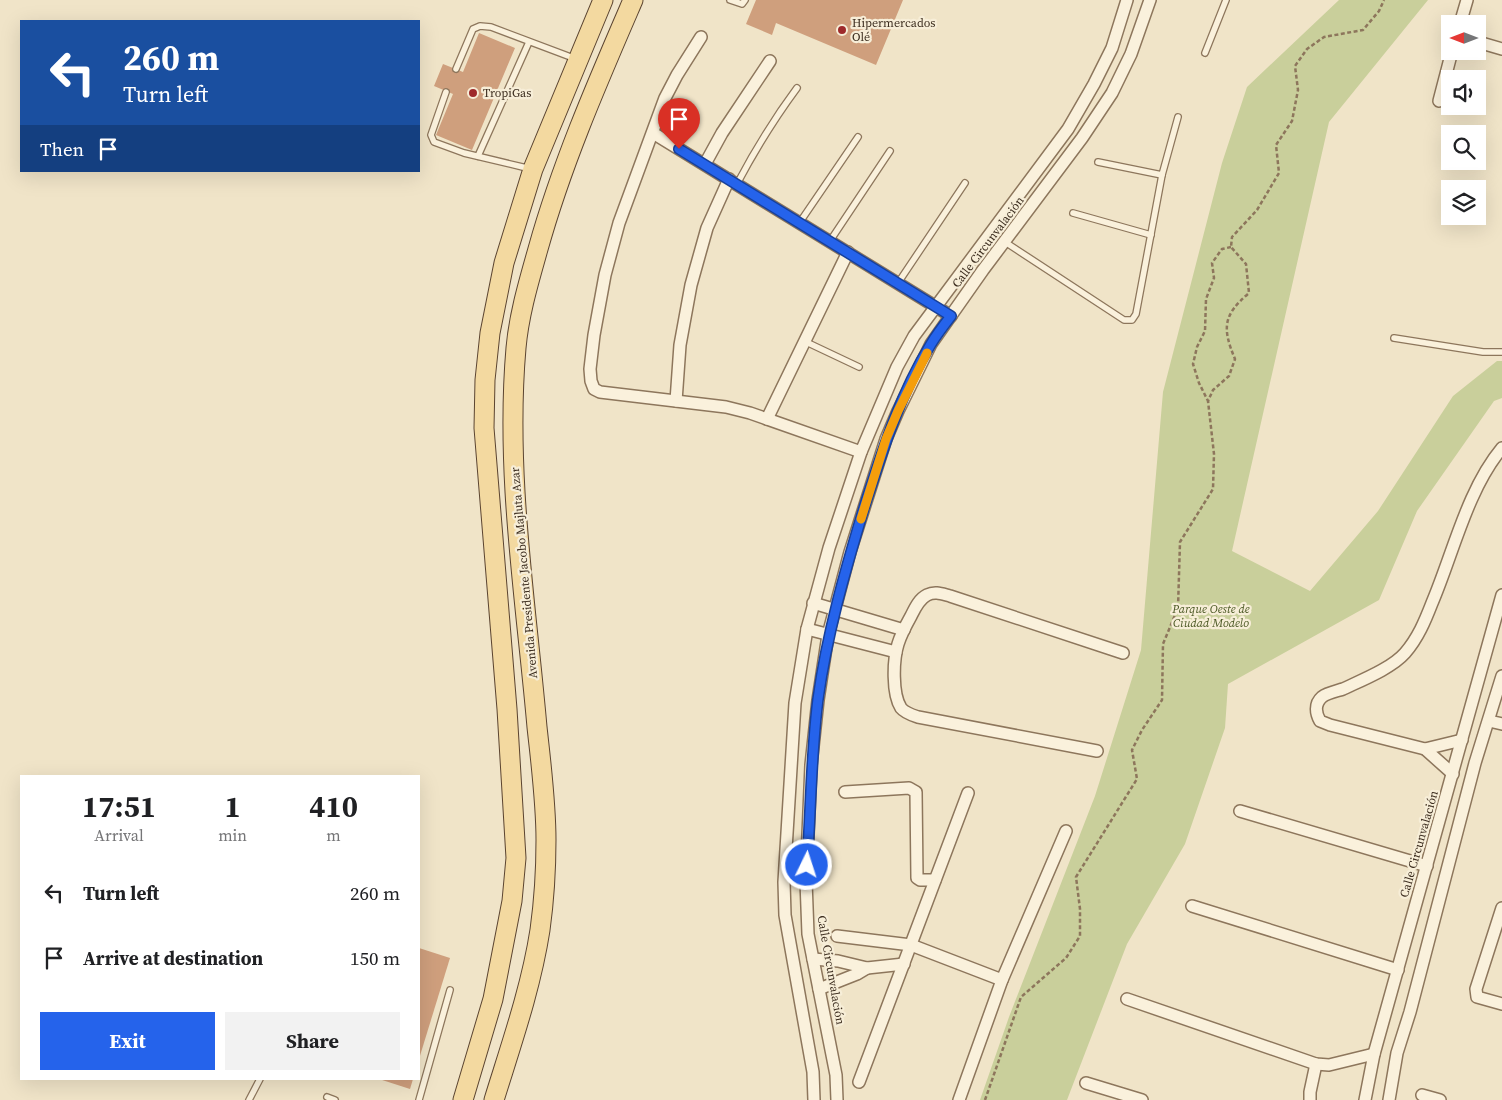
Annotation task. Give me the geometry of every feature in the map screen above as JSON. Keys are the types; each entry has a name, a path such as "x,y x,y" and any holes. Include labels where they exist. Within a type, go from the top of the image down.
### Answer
{"main road":[{"path":"463,1100 494,999 512,901 516,858 508,719 484,428 485,380 490,333 504,263 533,170 603,0"},
{"name":"Avenida Presidente Jacobo Majluta Azar","path":"494,1100 528,984 540,930 546,839 541,766 517,520 512,404 516,345 530,276 560,180 607,60 633,0"}],"street":[{"name":"Calle Circunvalación","path":"814,1100 813,1072 785,915 784,900 795,712 802,650 813,603 861,452 898,367 914,336 1068,129 1108,55 1127,0"},
{"name":"Calle Circunvalación","path":"837,1100 836,1075 808,934 806,898 811,766 818,700 828,635 850,552 886,439 931,344 982,270 1077,145 1112,93 1130,54 1150,0"},
{"path":"1463,15 1467,0"},
{"path":"701,37 665,98 619,223 605,275 594,335 590,369 594,389 600,392 726,407 767,419 861,452"},
{"path":"1486,44 1502,49"},
{"path":"1438,100 1449,60"},
{"path":"705,164 722,132 770,61"},
{"path":"653,133 951,316"},
{"path":"676,401 680,345 692,285 707,228 733,181"},
{"path":"767,419 848,252"},
{"path":"1453,774 1425,749 1320,722 1316,707 1322,698 1362,680 1405,654 1419,634 1440,586 1462,521 1485,474 1502,448"},
{"path":"1097,751 918,717 905,712 901,708 895,687 896,652 904,630 920,601 928,595 936,593 1123,653"},
{"name":"Calle Circunvalación","path":"1365,1100 1374,1054 1502,596"},
{"path":"813,603 904,630"},
{"path":"807,629 896,652"},
{"path":"1389,1100 1397,1053 1410,1012 1475,763 1502,676"},
{"path":"1489,720 1502,724"},
{"path":"1425,749 1462,740"},
{"path":"1457,757 1475,763"},
{"path":"844,792 909,788 916,792 916,878 920,880 935,880"},
{"path":"858,1082 968,793"},
{"path":"1240,811 1427,866"},
{"path":"959,1100 1002,980 1066,830"},
{"path":"1192,906 1398,970"},
{"path":"1502,908 1476,989 1477,997 1502,1004"},
{"path":"836,936 910,945 1002,980"},
{"path":"813,959 838,961 867,968 904,964"},
{"path":"819,989 867,968"},
{"path":"1127,999 1316,1064 1329,1065 1374,1054"},
{"path":"1310,1100 1316,1064"},
{"path":"1086,1083 1142,1100"},
{"path":"1422,1094 1440,1100"}],"lane":[{"path":"730,0 742,4 745,0"},
{"path":"1206,53 1226,0"},
{"path":"456,69 473,29 480,26 491,27 578,60"},
{"path":"478,156 529,42"},
{"path":"733,181 797,88"},
{"path":"446,92 431,135 434,142 464,153 533,170"},
{"path":"1005,242 1124,320 1132,320 1136,314 1162,175 1178,117"},
{"path":"800,222 858,137"},
{"path":"830,241 890,151"},
{"path":"1098,162 1162,175"},
{"path":"898,283 965,183"},
{"path":"1073,213 1151,235"},
{"path":"1394,338 1483,352 1502,352"},
{"path":"804,342 859,367"},
{"path":"420,1100 450,990"},
{"path":"249,1100 259,1080"},
{"path":"327,1097 335,1100"}],"path":[{"path":"1208,401 1213,390 1229,376 1235,359 1226,339 1227,322 1236,304 1249,293 1246,264 1231,247 1232,237 1257,210 1279,173 1276,145 1292,121 1298,90 1295,66 1306,49 1324,37 1363,30 1379,12 1384,0"},
{"path":"985,1100 1021,997 1066,958 1080,936 1080,909 1076,877 1137,779 1132,750 1142,730 1162,700 1163,644 1178,608 1180,542 1213,490 1214,454 1208,401 1199,383 1193,364 1197,348 1205,331 1206,299 1214,278 1212,263 1222,249 1231,247"}],"green space":[{"name":"Parque Oeste de Ciudad Modelo","path":"1339,0 1428,0 1329,122 1232,551 1310,591 1378,511 1453,396 1497,361 1502,361 1502,398 1494,401 1417,511 1379,600 1228,684 1225,728 1185,844 1127,944 1067,1100 980,1100 1009,1017 1095,796 1141,650 1163,392 1222,163 1247,87"}],"building":[{"name":"Hipermercados Olé","path":"756,0 903,0 876,65 776,23 772,35 746,24"},
{"name":"TropiGas","path":"479,33 515,48 472,150 436,135 453,94 434,86 443,64 463,72"},
{"path":"420,948 450,958 420,1056"},
{"path":"382,1080 413,1080 410,1089"}],"slow traffic":[{"path":"861,519 886,439 927,353"}],"place":[{"name":"Hipermercados Olé","path":"842,30"},
{"name":"TropiGas","path":"473,93"}],"route":[{"path":"679,149 951,316 931,344 886,439 850,552 828,635 818,700 811,766 807,865"}]}
